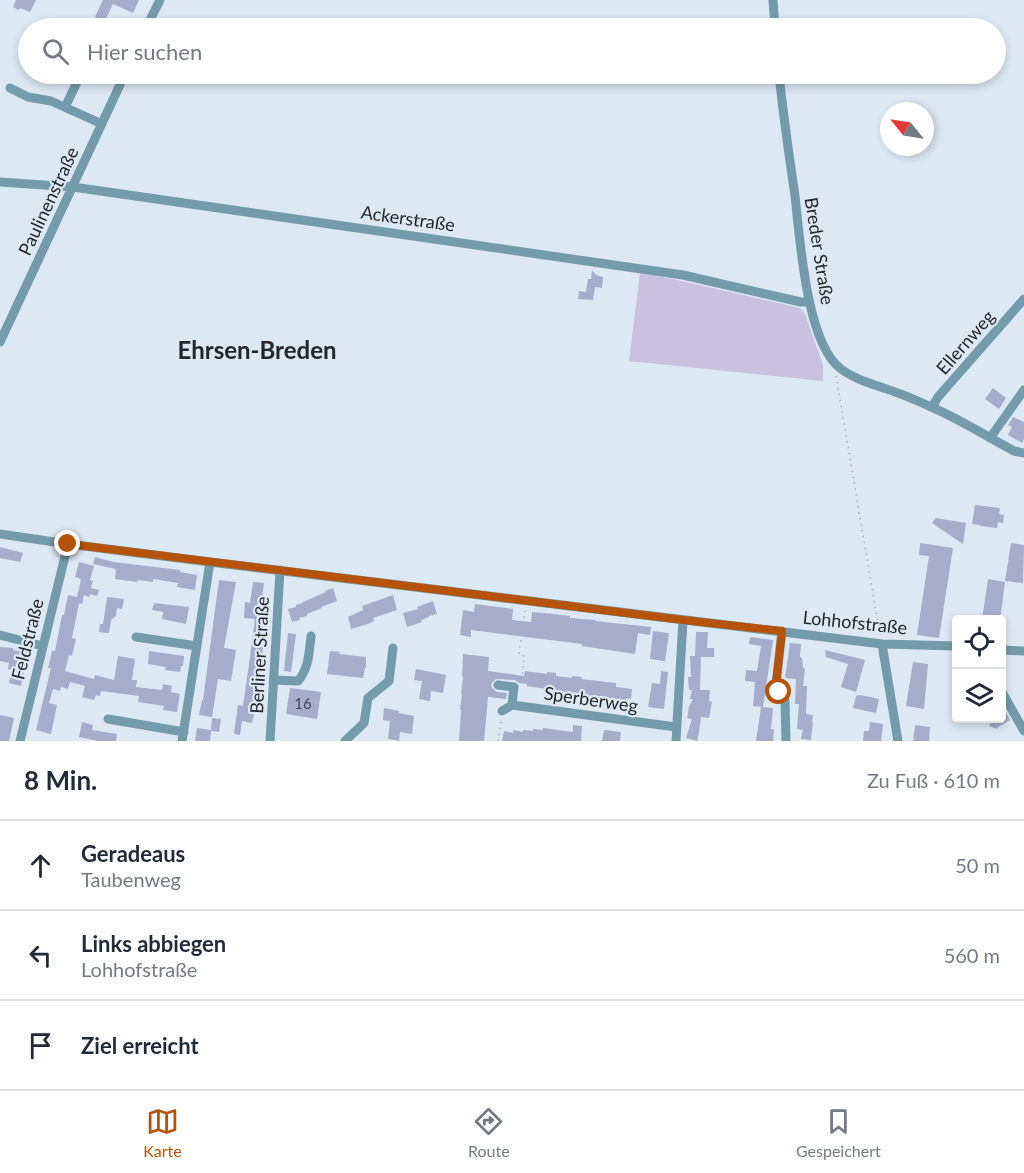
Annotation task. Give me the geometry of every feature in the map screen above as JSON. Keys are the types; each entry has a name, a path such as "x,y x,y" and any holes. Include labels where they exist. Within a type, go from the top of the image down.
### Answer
{"street":[{"path":"151,18 160,0"},
{"path":"773,0 774,18"},
{"path":"65,107 76,84"},
{"name":"Paulinenstraße","path":"0,342 120,84"},
{"name":"Breder Straße","path":"780,84 809,302 824,345 837,366 859,380 897,392 932,407 1014,451 1024,453"},
{"path":"10,88 65,107 102,124"},
{"name":"Ackerstraße","path":"0,182 73,187 683,275 809,302"},
{"name":"Ellernweg","path":"932,407 938,397 1024,299"},
{"path":"990,438 1024,390"},
{"name":"Lohhofstraße","path":"0,534 882,644 952,646"},
{"name":"Feldstraße","path":"20,741 68,544"},
{"path":"108,719 183,737 210,562"},
{"name":"Berliner Straße","path":"270,741 280,570"},
{"path":"676,741 683,620"},
{"path":"782,631 776,684 785,700 786,741"},
{"path":"0,634 42,646"},
{"path":"274,680 298,681 304,674 311,636"},
{"path":"136,637 196,646"},
{"path":"882,644 898,741"},
{"path":"345,741 364,723 368,698 389,681 393,648"},
{"path":"1006,650 1024,651"},
{"path":"498,685 514,687 512,705 502,711"},
{"path":"1006,699 1024,732"},
{"name":"Sperberweg","path":"512,705 676,727"}],"path":[{"path":"837,366 837,386 882,644"},
{"path":"521,686 524,656 519,654 527,601"},
{"path":"498,741 502,711"}],"shaded area":[{"path":"640,273 800,308 805,314 823,365 823,381 629,361"}],"building":[{"path":"16,0 36,0 30,12 13,7"},
{"path":"103,0 139,0 133,13 113,4 106,18 95,17"},
{"path":"592,270 596,275 603,277 602,288 595,287 593,300 578,299 579,291 586,292"},
{"path":"993,388 1006,398 999,409 985,399"},
{"path":"1013,417 1024,422 1022,443 1008,435 1012,427 1008,425"},
{"path":"975,505 1000,508 999,514 1004,515 1003,523 998,522 997,528 972,524"},
{"path":"936,518 966,523 963,544 932,523"},
{"path":"920,543 953,548 939,638 917,635 929,556 919,555"},
{"path":"1011,543 1024,545 1023,583 1005,581"},
{"path":"0,547 23,553 20,562 0,558"},
{"path":"95,557 113,562 180,570 180,572 197,575 195,590 177,587 178,583 153,579 153,582 138,580 137,582 115,579 116,569 93,564"},
{"path":"79,562 94,566 90,580 93,581 91,588 99,590 97,596 84,595 82,604 79,603 72,638 76,639 65,671 94,679 95,675 114,680 118,656 135,659 132,680 137,680 136,687 162,690 163,684 172,686 171,692 180,694 177,712 163,710 164,706 138,702 139,696 101,691 100,696 96,695 94,700 82,697 85,686 70,682 68,689 61,687 60,691 53,689 49,703 57,705 51,734 36,730 51,668 48,668 52,651 55,651 68,595 77,597 81,579 75,577"},
{"path":"988,579 1005,582 1001,615 983,615"},
{"path":"219,580 236,582 224,648 236,650 231,681 218,679 212,717 199,715"},
{"path":"253,582 264,583 261,608 263,608 262,632 265,632 257,695 260,696 252,723 242,721 240,735 234,734 238,705 243,706 255,619 244,618 245,602 250,603"},
{"path":"333,588 337,601 292,622 288,609"},
{"path":"393,595 397,610 373,618 374,621 368,624 351,629 348,617 363,610 362,606"},
{"path":"107,597 124,599 122,609 117,608 116,616 111,620 109,633 99,632 100,624 103,624"},
{"path":"433,601 437,614 407,627 403,613 418,609 417,607"},
{"path":"154,603 189,607 186,624 162,619 163,612 152,610"},
{"path":"475,604 513,609 512,620 531,622 532,612 554,614 570,616 570,618 651,627 650,635 638,633 635,654 582,646 582,644 471,630 471,637 460,635 463,610 474,612"},
{"path":"653,631 669,633 665,661 650,659"},
{"path":"696,632 708,632 707,648 714,648 714,657 701,657 700,690 710,690 709,701 712,702 709,718 701,717 697,741 686,738 692,719 687,718 693,699 690,699 692,690 689,690 688,677 691,677 690,656 695,656"},
{"path":"288,633 296,634 291,672 284,671"},
{"path":"750,637 773,640 763,707 753,706 755,682 745,681 746,670 757,671 761,646 749,644"},
{"path":"790,643 801,644 800,657 805,669 803,686 807,686 806,714 813,715 811,740 801,739 803,730 797,729 799,704 795,704 796,679 785,678"},
{"path":"0,647 13,648 13,650 27,653 21,686 9,683 12,670 8,669 9,663 0,661"},
{"path":"825,650 865,660 856,692 841,687 848,664 826,657"},
{"path":"149,651 184,656 180,672 148,664"},
{"path":"330,651 366,657 363,678 327,674"},
{"path":"463,654 489,657 488,671 524,676 525,671 547,674 547,672 556,673 556,676 582,677 581,679 616,683 616,687 632,689 631,699 579,694 527,686 515,680 496,679 491,684 492,688 497,692 507,693 506,699 488,697 484,741 459,741"},
{"path":"913,662 928,664 924,709 906,706"},
{"path":"416,669 446,675 443,693 431,691 430,701 419,699 422,681 414,680"},
{"path":"661,671 668,672 664,709 648,707 652,683 660,684"},
{"path":"290,688 321,692 317,719 286,714"},
{"path":"856,696 879,699 876,713 853,708"},
{"path":"761,707 773,708 771,729 774,729 773,741 756,741"},
{"path":"384,708 414,716 412,734 400,732 399,741 388,739 390,721 383,720"},
{"path":"0,715 14,718 9,741 0,741"},
{"path":"212,718 221,719 219,732 211,731 210,741 195,741 197,728 211,730"},
{"path":"82,722 93,725 92,730 117,734 116,741 98,741 79,737"},
{"path":"870,722 883,724 881,741 863,741 864,731 869,731"},
{"path":"990,723 1005,723 997,729 989,726"},
{"path":"573,725 582,726 581,741 502,741 504,731 513,733 513,730 523,732 523,730 533,731 533,729 543,730 543,728 573,732"},
{"path":"915,725 930,727 929,741 913,741"},
{"path":"604,730 621,732 620,741 602,741"}],"district":[{"name":"Ehrsen-Breden","path":"257,349"}],"route":[{"path":"68,544 782,631 776,684 779,692"}]}
